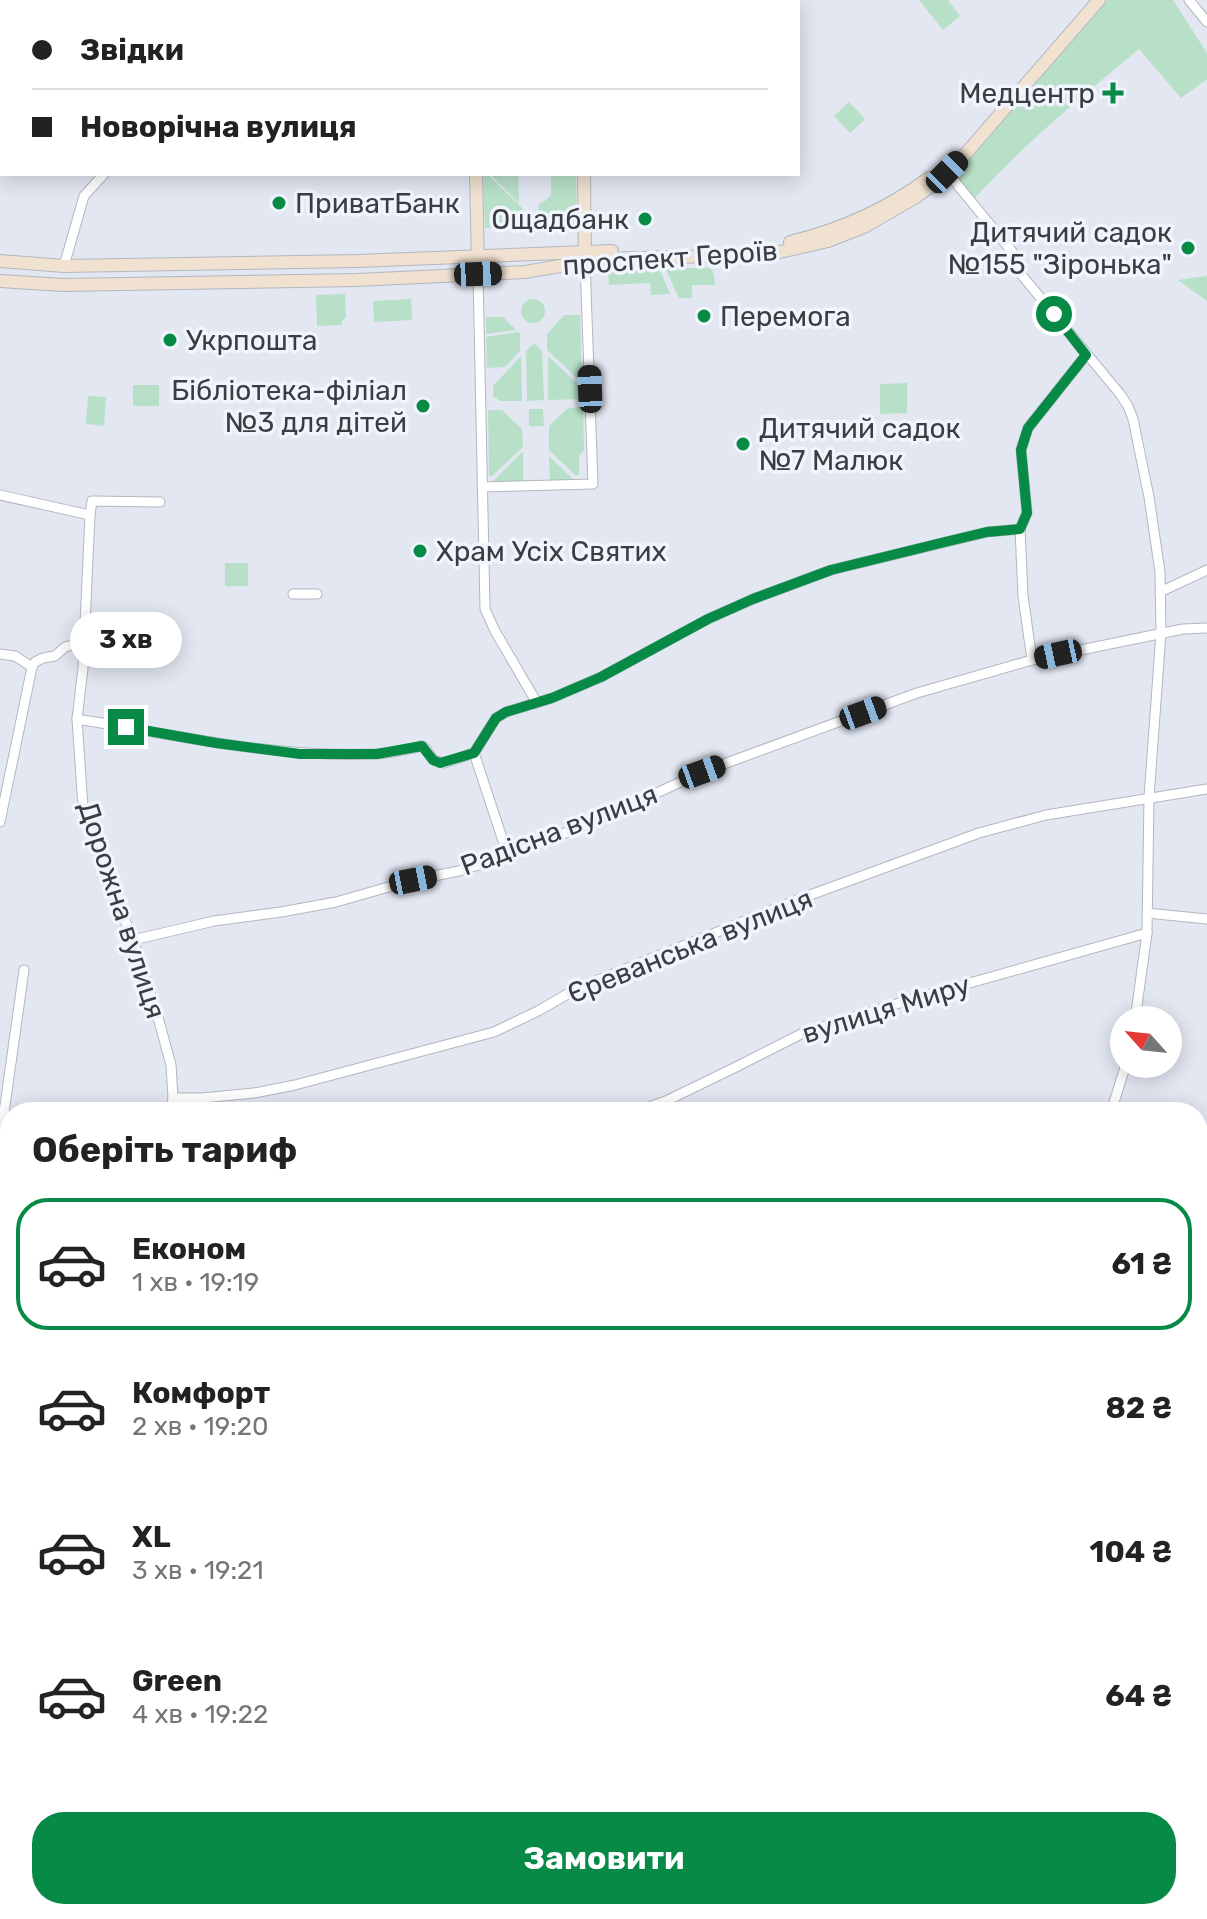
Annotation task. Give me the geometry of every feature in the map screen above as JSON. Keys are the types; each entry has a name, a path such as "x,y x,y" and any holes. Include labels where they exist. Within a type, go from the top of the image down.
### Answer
{"main road":[{"name":"проспект Героїв","path":"0,261 64,266 585,257 783,244 842,227 921,184 950,160 1089,0"},
{"name":"проспект Героїв","path":"0,281 63,285 357,280 525,272 585,257 748,255 808,246 848,234 871,223 916,197 947,172 1099,0"},
{"path":"476,176 478,274"},
{"path":"584,176 585,257"}],"street":[{"path":"1189,0 1207,22"},
{"path":"947,172 1014,254 1020,273 1120,394 1133,419 1160,572 1161,633 1149,797 1147,933 1137,1006"},
{"path":"64,266 84,196 102,176"},
{"path":"482,487 593,484 585,257"},
{"path":"478,274 485,609 537,703"},
{"path":"1032,660 1023,596 1020,529 1027,513 1021,450 1028,428 1086,355"},
{"path":"0,495 90,515 92,501 160,502"},
{"name":"Дорожна вулиця","path":"90,515 77,719 83,807 133,940 171,1065 172,1102"},
{"path":"77,719 300,754 377,754 422,746 433,760 440,763 474,753 496,718 506,712 601,677 708,619 753,599 831,570 987,532 1020,529"},
{"path":"1160,592 1207,570"},
{"path":"293,594 317,594"},
{"name":"Радісна вулиця","path":"133,940 214,921 336,902 413,880 459,871 508,856 605,817 702,772 917,693 1032,660 1161,633 1207,628"},
{"path":"0,822 32,667 35,662 55,656 65,647 84,642"},
{"path":"0,654 15,656 32,667"},
{"path":"474,753 508,856"},
{"name":"Єреванська вулиця","path":"173,1098 254,1093 295,1085 494,1032 592,982 979,833 1046,815 1207,789"},
{"path":"1147,913 1207,919"},
{"name":"вулиця Миру","path":"663,1102 803,1033 1147,933"},
{"path":"5,1102 24,970"},
{"path":"1114,1102 1122,1078"}],"green space":[{"path":"919,0 948,0 960,16 943,30"},
{"path":"1107,0 1173,0 1207,53 1207,79 1181,98 1139,49 1033,140 973,200 954,177"},
{"path":"849,102 865,119 850,133 834,116"},
{"path":"483,176 489,176 523,209 522,218 502,227 485,228"},
{"path":"492,176 518,176 519,203"},
{"path":"551,176 576,176 577,225 560,226 538,216 539,203 551,195"},
{"path":"659,268 670,294 651,295 650,283 609,285 608,270"},
{"path":"665,268 710,268 715,285 692,285 692,298 679,298"},
{"path":"1207,276 1207,301 1178,280"},
{"path":"345,294 346,318 342,320 342,325 317,326 316,295"},
{"path":"411,299 412,320 374,322 373,301"},
{"path":"533,299 544,306 545,311 538,322 533,323 522,316 521,311 528,300"},
{"path":"564,315 580,315 582,383 547,350 547,334"},
{"path":"486,317 503,317 516,330 486,334"},
{"path":"518,332 520,351 505,367 487,368 486,337"},
{"path":"535,344 542,351 544,400 527,401 526,351"},
{"path":"521,356 522,401 500,401 493,396 493,386"},
{"path":"548,356 581,387 582,399 548,400"},
{"path":"907,383 907,413 880,414 880,384"},
{"path":"133,385 159,385 159,406 133,406"},
{"path":"88,396 106,397 104,426 86,424"},
{"path":"583,407 584,450 579,456 579,475 575,475 549,450 549,426 568,408"},
{"path":"529,409 543,409 544,426 529,426"},
{"path":"488,410 502,410 522,429 523,447 492,476 489,476"},
{"path":"523,451 523,482 492,483 492,482"},
{"path":"549,456 575,481 550,482"},
{"path":"225,563 248,563 248,586 225,586"}],"place":[{"name":"Медцентр","path":"1113,93"},
{"name":"ПриватБанк","path":"279,203"},
{"name":"Ощадбанк","path":"645,219"},
{"name":"Дитячий садок №155 \"Зіронька\"","path":"1188,248"},
{"name":"Перемога","path":"704,316"},
{"name":"Укрпошта","path":"170,340"},
{"name":"Бібліотека-філіал №3 для дітей","path":"423,406"},
{"name":"Дитячий садок №7 Малюк","path":"743,444"},
{"name":"Храм Усіх Святих","path":"420,551"}],"route":[{"path":"126,727 300,754 377,754 422,746 433,760 444,763 474,753 496,718 506,712 552,698 601,677 708,619 753,599 831,570 987,532 1020,529 1027,513 1021,450 1028,428 1086,355 1054,314"}]}
